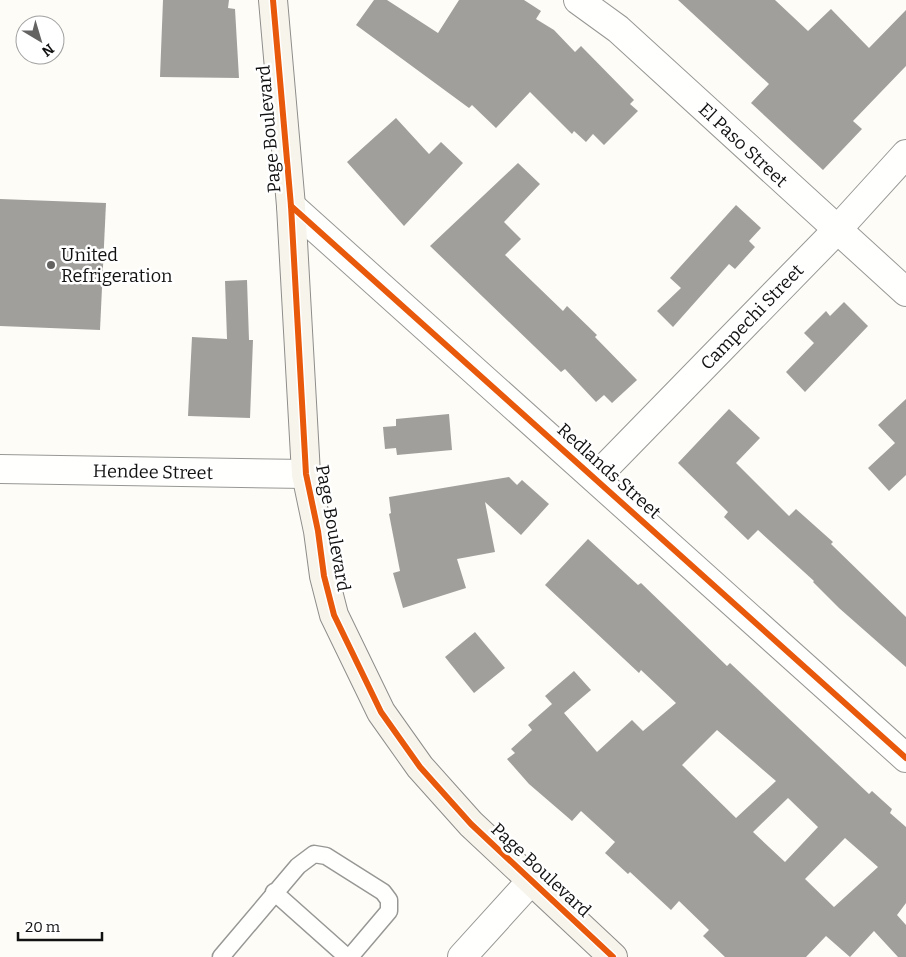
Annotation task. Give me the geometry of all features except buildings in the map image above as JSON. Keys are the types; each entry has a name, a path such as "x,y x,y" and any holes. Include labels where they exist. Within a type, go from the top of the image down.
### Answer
{"street":[{"name":"Page Boulevard","path":"273,0 291,206 306,474 318,531 324,576 334,615 381,712 420,766 471,824 530,882 613,957"},
{"name":"El Paso Street","path":"578,0 618,29 836,231 906,292"},
{"name":"Campechi Street","path":"595,478 836,231 906,154"},
{"name":"Redlands Street","path":"291,206 906,758"},
{"name":"Hendee Street","path":"0,469 306,474"},
{"path":"462,957 530,882"}],"lane":[{"path":"221,957 274,892 298,866 314,854 326,856 383,892 389,900 388,911 349,957 274,892"}],"cycle path":[{"path":"273,0 291,206 306,474 318,531 324,576 334,615 381,712 420,767 471,824 613,957"},
{"path":"291,206 906,758"}],"place":[{"name":"United Refrigeration","path":"51,265"}]}
